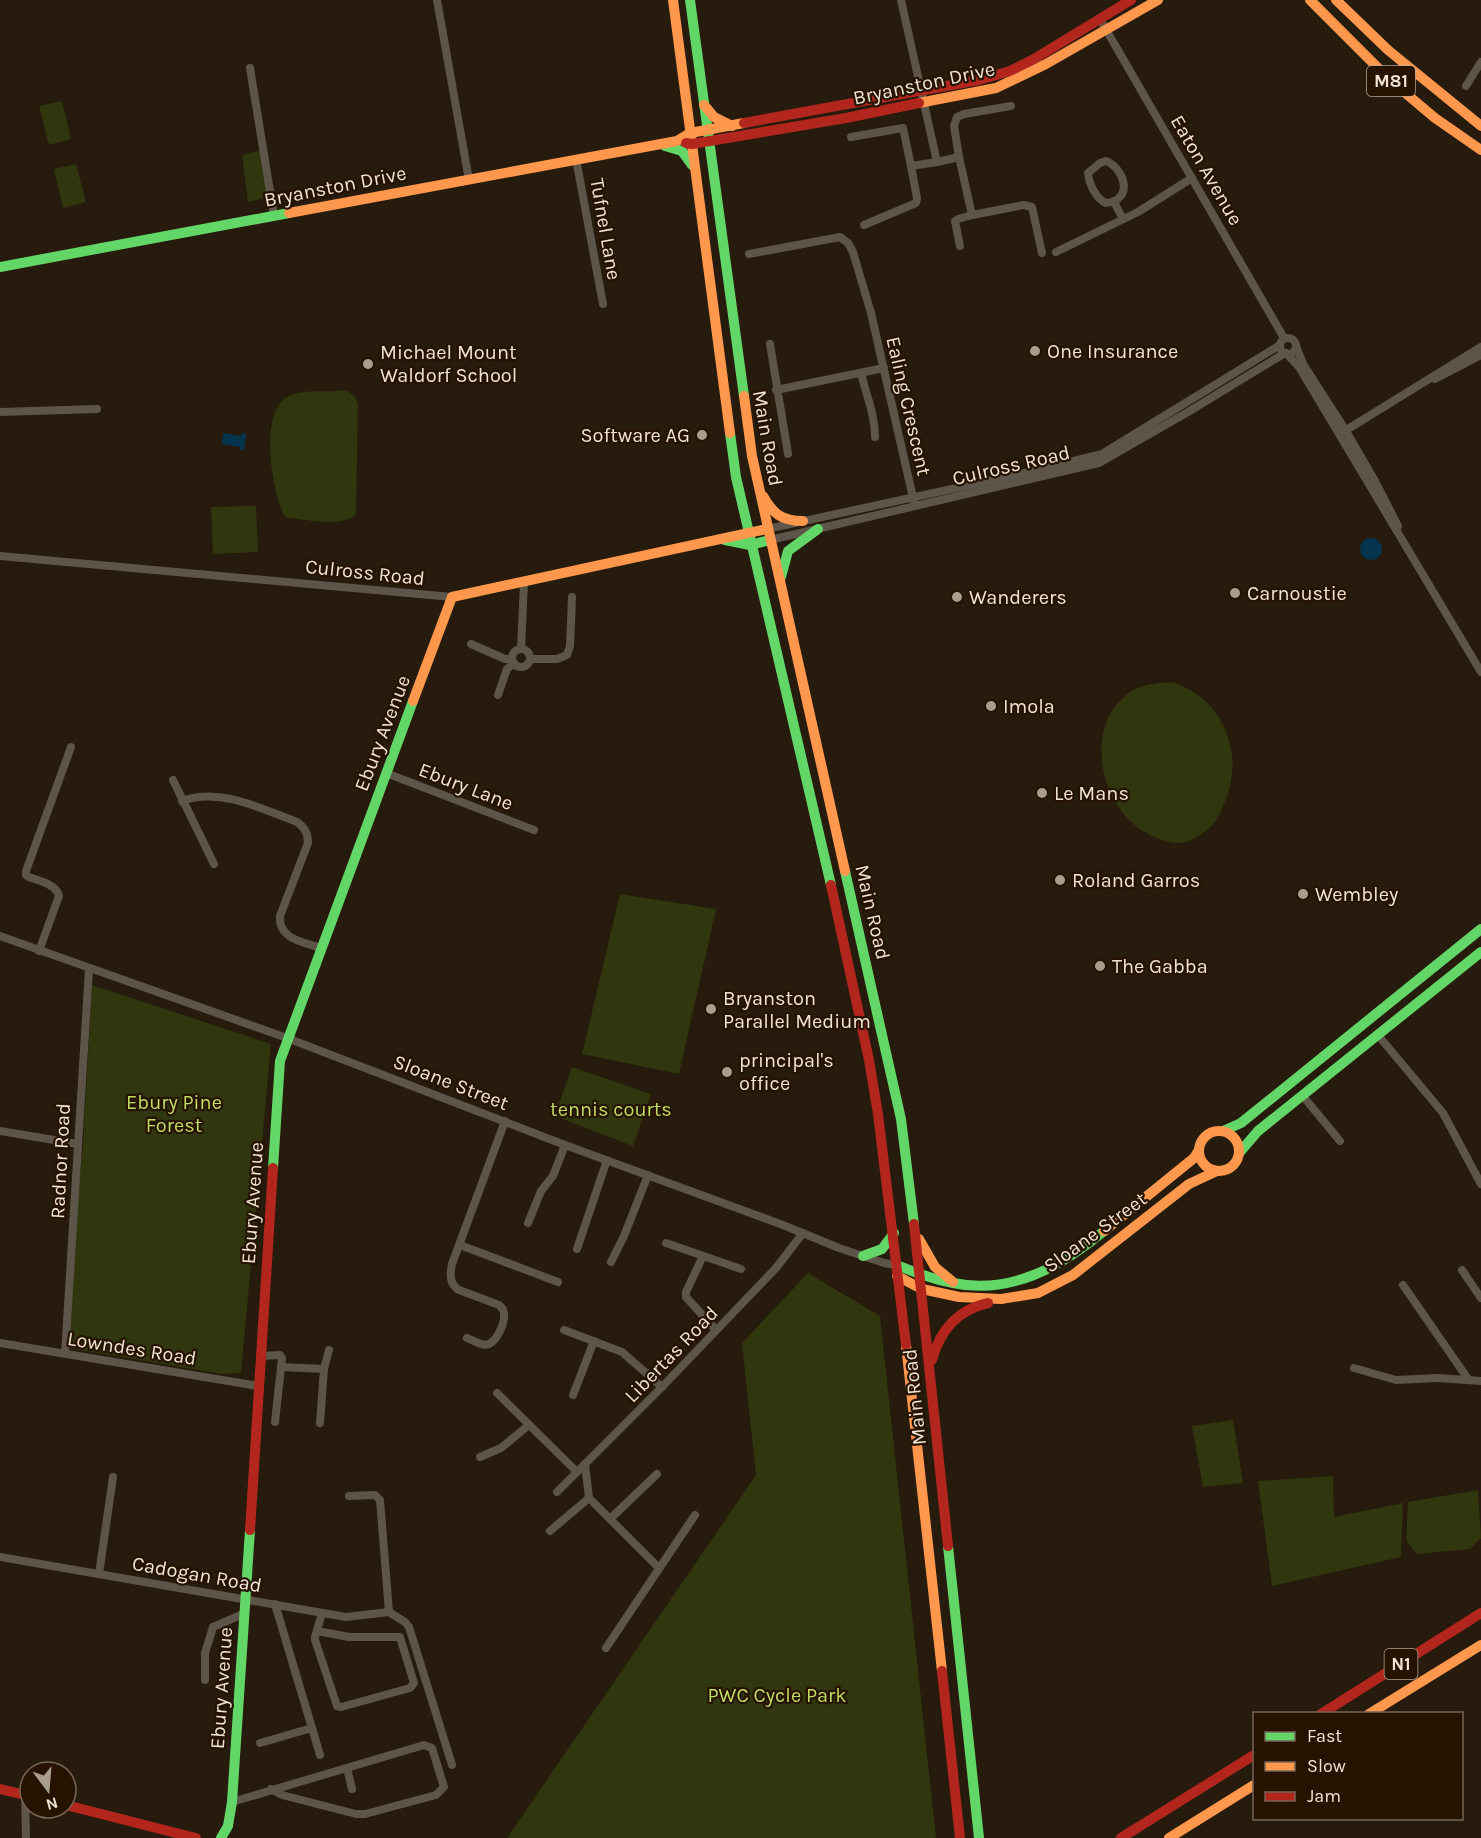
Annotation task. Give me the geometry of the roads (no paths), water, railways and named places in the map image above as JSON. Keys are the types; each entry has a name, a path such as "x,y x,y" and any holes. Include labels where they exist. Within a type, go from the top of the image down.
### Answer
{"main road":[{"name":"Main Road","path":"673,0 730,443 747,533 860,1014 878,1114 894,1232 894,1268 915,1416 960,1838"},
{"name":"Main Road","path":"690,0 747,429 758,488 903,1127 979,1838"},
{"name":"Bryanston Drive","path":"707,136 732,126 921,92 1010,71 1131,0"},
{"name":"Bryanston Drive","path":"0,267 576,159 986,91 1004,86 1158,0"},
{"name":"M81","path":"1310,0 1391,81 1435,118 1481,150"},
{"name":"M81","path":"1336,0 1362,28 1400,62 1481,126"},
{"path":"703,105 714,117 732,126"},
{"path":"651,146 674,147 682,150 696,173"},
{"path":"758,488 777,517 790,522 803,522"},
{"name":"Culross Road","path":"452,597 767,529"},
{"path":"781,584 782,564 790,546 818,529"},
{"name":"Culross Road","path":"722,539 750,545 770,540"},
{"name":"Ebury Avenue","path":"221,1838 226,1833 229,1824 232,1802 278,1070 286,1038 452,597"},
{"path":"1223,1131 1241,1123 1481,930"},
{"path":"1240,1152 1237,1141 1223,1131 1207,1135 1200,1144 1199,1150 1202,1161 1211,1170 1230,1168 1238,1160 1240,1152 1253,1135 1481,952"},
{"path":"1318,1060 1331,1056 1370,1029 1377,1034"},
{"path":"1274,1096 1294,1091 1302,1095"},
{"path":"1254,1112 1270,1121"},
{"name":"Sloane Street","path":"894,1268 954,1283 989,1286 1018,1281 1060,1264 1085,1247 1182,1168 1199,1150"},
{"name":"Sloane Street","path":"894,1268 920,1289 978,1298 1026,1296 1058,1284 1073,1275 1189,1184 1217,1171"},
{"path":"915,1230 935,1267 954,1283"},
{"path":"863,1256 882,1250 890,1242 894,1232"},
{"path":"930,1371 939,1337 957,1315 967,1308 980,1304 1026,1296"},
{"name":"N1","path":"1323,1712 1481,1613"},
{"name":"N1","path":"1371,1712 1481,1645"},
{"path":"1121,1838 1253,1756"},
{"path":"1169,1838 1253,1786"},
{"path":"0,1789 18,1794"},
{"path":"78,1808 196,1838"}],"street":[{"path":"437,0 469,180"},
{"path":"901,0 937,162"},
{"name":"Eaton Avenue","path":"1100,19 1192,178 1286,353"},
{"path":"1466,86 1481,62"},
{"path":"250,68 274,216"},
{"path":"972,216 954,126 957,117 1011,106"},
{"path":"851,137 903,128 911,166 916,202 864,225"},
{"path":"911,166 959,157"},
{"name":"Tufnel Lane","path":"576,159 603,304"},
{"path":"1106,161 1113,165 1124,184 1123,195 1114,202 1102,202 1089,180 1090,170 1106,161"},
{"path":"1056,252 1123,219 1192,178"},
{"path":"1114,202 1123,219"},
{"path":"960,246 955,221 958,219 1024,205 1031,206 1034,211 1042,253"},
{"name":"Ealing Crescent","path":"749,254 840,237 848,243 853,252 871,312 916,506"},
{"path":"1282,342 1294,340 1304,364 1342,433"},
{"name":"Culross Road","path":"767,529 1102,454 1236,374 1282,342"},
{"path":"770,344 788,454"},
{"name":"Culross Road","path":"770,540 1104,461 1286,353 1293,352 1296,346"},
{"path":"1428,381 1443,369 1481,347"},
{"path":"1286,353 1299,367 1384,497 1414,559 1481,672"},
{"path":"1342,433 1428,381 1481,355"},
{"path":"776,390 885,368"},
{"path":"861,373 866,396 874,415 875,437"},
{"path":"0,412 97,409"},
{"name":"Culross Road","path":"0,556 452,597"},
{"path":"521,649 524,582"},
{"path":"471,644 523,666 530,659 557,660 567,655 570,646 572,597"},
{"path":"498,695 507,669 513,661 514,652 521,649 529,653 530,659"},
{"path":"39,951 59,896 54,887 29,877 26,871 71,747"},
{"name":"Ebury Lane","path":"386,773 534,830"},
{"path":"173,780 214,864"},
{"path":"182,801 195,797 229,798 297,822 304,828 308,835 308,843 280,916 280,924 287,936 321,948"},
{"name":"Sloane Street","path":"0,936 286,1038 894,1268"},
{"name":"Radnor Road","path":"65,1354 88,969"},
{"path":"1377,1034 1443,1113 1481,1184"},
{"path":"1302,1095 1340,1141"},
{"path":"467,1338 482,1344 490,1344 496,1338 504,1314 500,1305 454,1287 450,1279 505,1121"},
{"path":"0,1131 78,1144"},
{"path":"528,1223 541,1191 553,1176 565,1145"},
{"path":"577,1249 607,1160"},
{"path":"611,1262 648,1175"},
{"name":"Libertas Road","path":"557,1492 776,1268 803,1233"},
{"path":"666,1243 741,1269"},
{"path":"460,1245 558,1282"},
{"path":"703,1256 686,1292 686,1297 716,1330"},
{"path":"1462,1270 1481,1298"},
{"path":"1403,1285 1468,1378"},
{"path":"564,1330 622,1352 662,1387"},
{"path":"573,1395 594,1341"},
{"name":"Lowndes Road","path":"0,1343 258,1386"},
{"path":"320,1423 324,1369 329,1350"},
{"path":"261,1356 280,1355 282,1360 275,1422"},
{"path":"281,1367 324,1369"},
{"path":"1354,1368 1396,1380 1468,1378 1481,1381"},
{"path":"497,1393 577,1472"},
{"path":"480,1457 505,1446 529,1425"},
{"path":"585,1464 589,1498 659,1568"},
{"path":"610,1519 657,1474"},
{"path":"99,1574 113,1477"},
{"path":"349,1496 375,1495 380,1500 389,1612 410,1627 452,1765"},
{"path":"550,1531 589,1498"},
{"path":"606,1648 694,1515"},
{"name":"Cadogan Road","path":"0,1557 346,1617 389,1612"},
{"path":"275,1604 320,1755"},
{"path":"317,1631 349,1637 400,1637 414,1683 410,1688 339,1707 334,1703 315,1640 317,1631 322,1613"},
{"path":"205,1680 205,1653 213,1627 243,1614"},
{"path":"260,1743 312,1728"},
{"path":"232,1802 271,1790 419,1746 427,1745 432,1748 444,1787 436,1795 365,1814 356,1814 282,1796 271,1790"},
{"path":"346,1768 352,1789"},
{"path":"26,1838 27,1820"}],"water":[{"path":"223,433 241,436 242,433 246,434 244,450 240,450 240,447 222,444"},
{"path":"1371,538 1379,541 1382,549 1379,557 1371,560 1363,557 1360,549 1363,541"}],"place":[{"name":"One Insurance","path":"1035,351"},
{"name":"Michael Mount Waldorf School","path":"368,364"},
{"name":"Software AG","path":"702,435"},
{"name":"Carnoustie","path":"1235,593"},
{"name":"Wanderers","path":"957,597"},
{"name":"Imola","path":"991,706"},
{"name":"Le Mans","path":"1042,793"},
{"name":"Roland Garros","path":"1060,880"},
{"name":"Wembley","path":"1303,894"},
{"name":"The Gabba","path":"1100,966"},
{"name":"Bryanston Parallel Medium","path":"711,1009"},
{"name":"principal's office","path":"727,1072"}],"park label":[{"name":"tennis courts","path":"611,1109"},
{"name":"Ebury Pine Forest","path":"174,1114"},
{"name":"PWC Cycle Park","path":"777,1695"}]}
